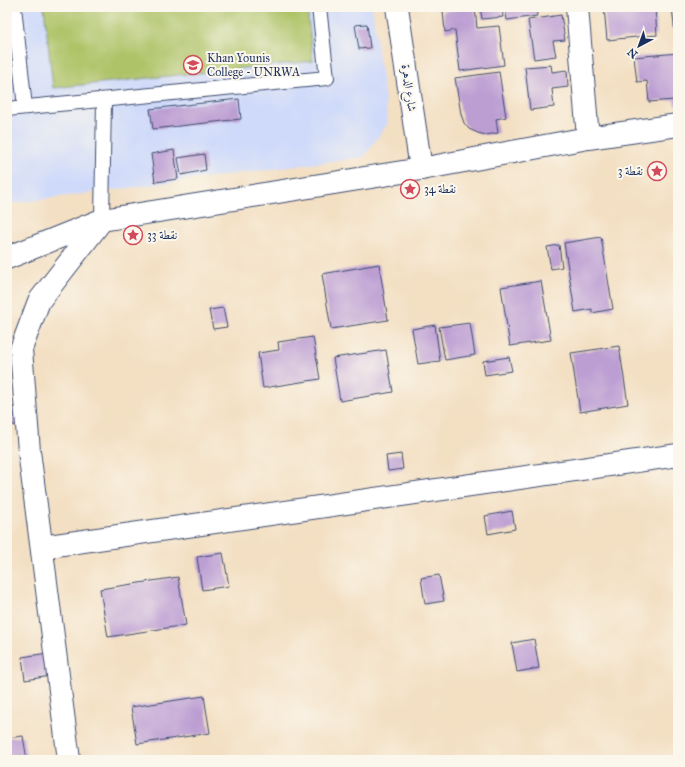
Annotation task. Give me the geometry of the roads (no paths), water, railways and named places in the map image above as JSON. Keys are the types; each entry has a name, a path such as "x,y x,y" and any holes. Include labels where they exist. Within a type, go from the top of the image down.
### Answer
{"street":[{"name":"شارع الدهرة","path":"397,7 421,169"},
{"path":"577,7 588,138"},
{"path":"7,258 102,220 421,169 588,138 678,126"},
{"path":"69,760 29,451 21,349 39,301 102,220"},
{"path":"42,547 678,456"}],"lane":[{"path":"14,7 25,107"},
{"path":"7,109 327,78 320,7"},
{"path":"102,220 104,100"}],"place":[{"name":"Khan Younis College - UNRWA","path":"193,65"},
{"name":"نقطة 3","path":"657,171"},
{"name":"نقطة 34","path":"410,189"},
{"name":"نقطة 33","path":"133,235"}]}
